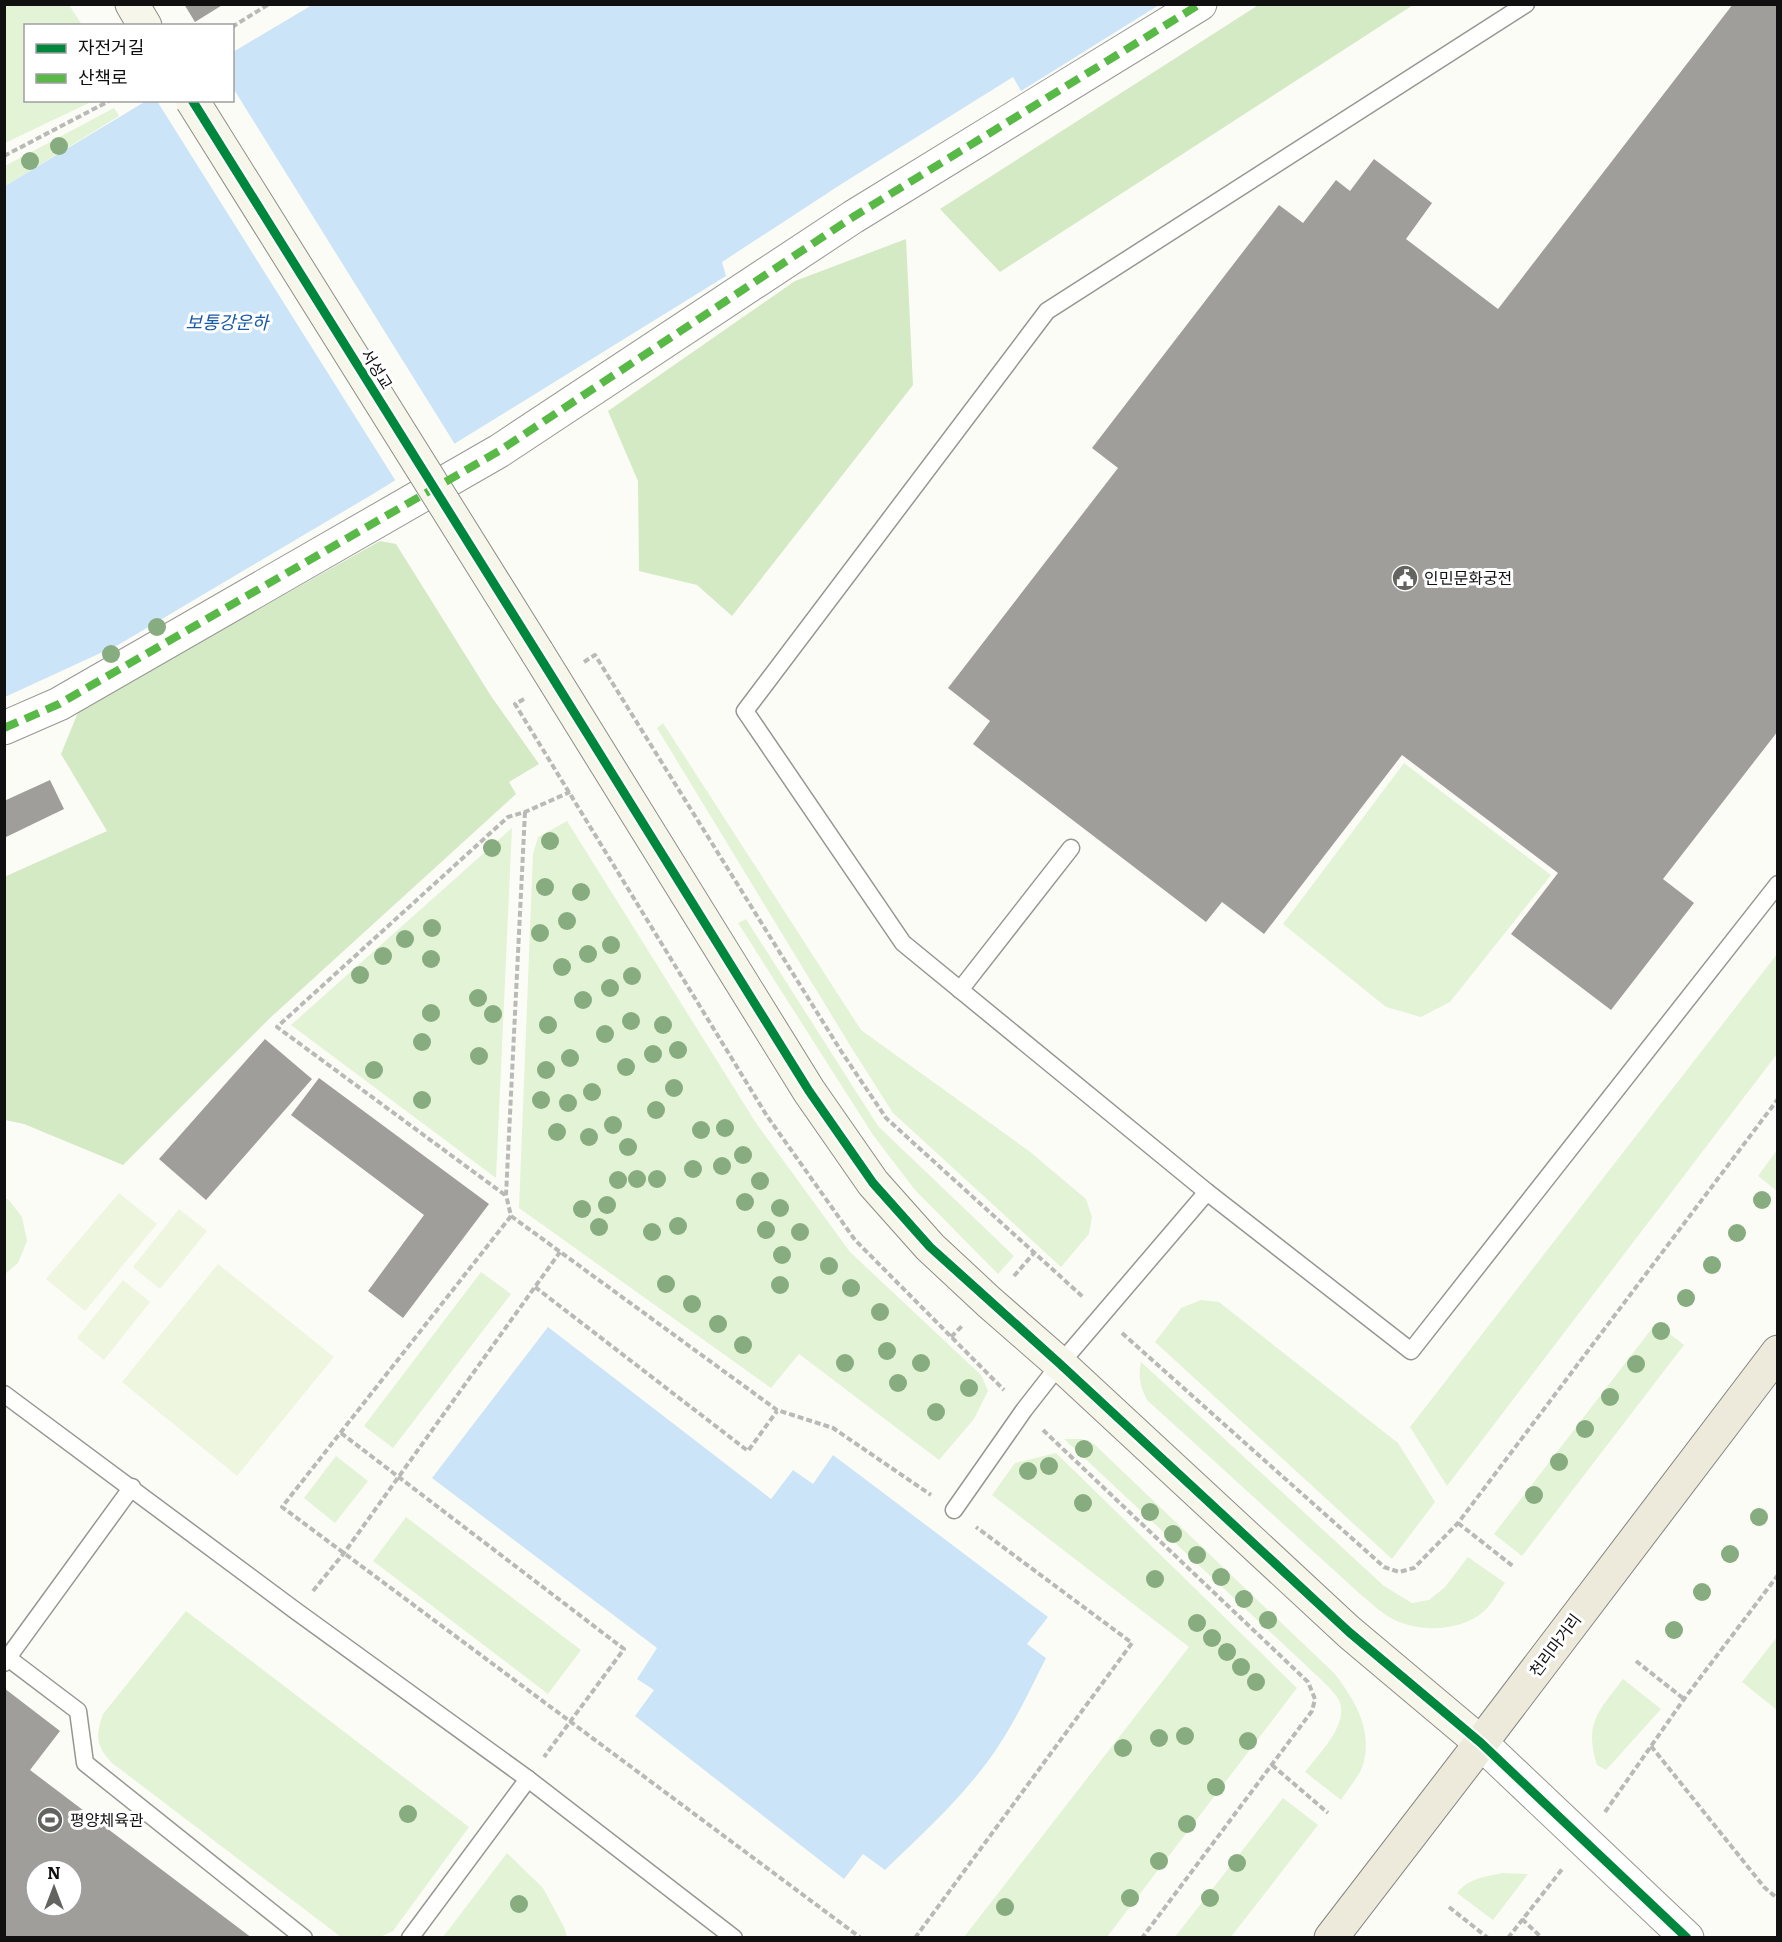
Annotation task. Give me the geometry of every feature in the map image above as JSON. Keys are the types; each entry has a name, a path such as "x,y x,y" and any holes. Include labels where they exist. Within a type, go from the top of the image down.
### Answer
{"main road":[{"name":"천리마거리","path":"1331,1938 1778,1352"}],"street":[{"path":"132,4 144,24"},
{"path":"4,728 59,704 500,451 853,217 1200,4"},
{"name":"서성교","path":"193,102 809,1091 873,1183 930,1246 1350,1632 1481,1743"},
{"path":"1481,1743 1687,1938"}],"lane":[{"path":"1526,4 1047,311 745,711 903,943 1207,1192 1411,1352 1778,884"},
{"path":"960,990 1071,848"},
{"path":"954,1510 1024,1410 1060,1364 1207,1192"},
{"path":"4,1394 296,1611 528,1779 734,1938"},
{"path":"132,1487 6,1659 78,1711 85,1763 304,1938"},
{"path":"410,1938 528,1779"}],"path":[{"path":"234,26 268,4"},
{"path":"4,156 107,102"},
{"path":"506,1195 277,1027 508,817 570,792"},
{"path":"525,812 506,1195 511,1216 777,1410 833,1428 954,1510 1132,1643 915,1938"},
{"path":"511,1216 282,1507 861,1938"},
{"path":"296,1611 344,1553 560,1252"},
{"path":"535,1287 748,1451 777,1410"},
{"path":"341,1433 624,1649 528,1779"},
{"path":"1458,1523 1514,1568"},
{"path":"1508,1938 1585,1841 1684,1699 1778,1575"},
{"path":"1636,1661 1684,1699"},
{"path":"1651,1746 1764,1887 1778,1899"},
{"path":"1272,1765 1328,1813"},
{"path":"1449,1907 1488,1938"},
{"path":"1522,1919 1542,1938"}],"green space":[{"path":"5,4 69,5 81,24 24,24 24,102 91,102 5,143"},
{"path":"1260,4 1413,5 1000,272 940,209"},
{"path":"114,108 119,116 5,186 5,166"},
{"path":"906,239 913,385 732,616 697,585 639,571 638,481 608,411 795,281"},
{"path":"380,541 396,544 491,696 539,764 509,782 516,794 270,1018 123,1165 24,1124 5,1120 4,877 107,831 61,754 79,710"},
{"path":"663,723 861,1030 1029,1151 1086,1199 1092,1217 1089,1234 1061,1267 893,1113 657,728"},
{"path":"1404,763 1551,875 1450,1002 1421,1017 1386,1007 1283,924"},
{"path":"567,821 756,1123 850,1252 981,1375 988,1391 974,1419 939,1460 799,1354 771,1388 519,1208 533,854 538,837"},
{"path":"512,828 496,1178 291,1025"},
{"path":"746,919 878,1126 1014,1256 998,1274 915,1190 873,1135 738,923"},
{"path":"1777,954 1777,1054 1447,1486 1410,1427"},
{"path":"1777,1150 1777,1191 1758,1176"},
{"path":"119,1193 157,1224 85,1311 46,1279"},
{"path":"5,1198 22,1217 27,1241 18,1263 5,1274"},
{"path":"179,1209 207,1231 160,1289 133,1267"},
{"path":"218,1264 334,1357 237,1476 122,1382"},
{"path":"481,1272 511,1294 393,1448 364,1426"},
{"path":"123,1280 150,1302 104,1360 77,1338"},
{"path":"1201,1300 1219,1302 1398,1443 1435,1502 1392,1559 1155,1342 1181,1308"},
{"path":"1656,1323 1684,1345 1522,1556 1494,1534"},
{"path":"1141,1362 1384,1586 1412,1603 1429,1600 1445,1587 1468,1557 1505,1583 1482,1613 1461,1624 1424,1628 1389,1617 1360,1594 1147,1400 1140,1381"},
{"path":"1064,1439 1082,1439 1094,1444 1335,1674 1355,1705 1366,1739 1361,1770 1341,1800 1305,1772 1338,1726 1341,1706 1335,1694"},
{"path":"1056,1453 1297,1688 1107,1937 964,1937 1189,1647 992,1495 1015,1463"},
{"path":"336,1456 368,1481 335,1523 304,1498"},
{"path":"406,1517 581,1650 548,1694 373,1561"},
{"path":"186,1611 469,1827 393,1931 380,1937 341,1937 112,1763 103,1751 98,1735 103,1714"},
{"path":"1777,1637 1777,1710 1742,1682"},
{"path":"1623,1679 1661,1709 1606,1770 1597,1765 1593,1751 1593,1728 1600,1710"},
{"path":"1283,1798 1318,1825 1231,1937 1175,1937"},
{"path":"507,1853 543,1888 567,1937 443,1937"},
{"path":"1502,1873 1528,1874 1493,1920 1457,1893 1472,1881"}],"water":[{"name":"보통강운하","path":"312,5 1159,5 1021,91 1013,77 722,262 726,276 373,494 118,645 5,697 5,186 144,102 234,102 234,51"},
{"path":"548,1327 771,1499 793,1470 813,1484 833,1455 1048,1617 1027,1644 1046,1658 998,1747 956,1799 885,1870 863,1854 844,1879 635,1716 654,1690 637,1679 657,1648 432,1478"}],"pier":[{"path":"234,90 456,446 397,483 158,102 234,102"}],"building":[{"path":"184,4 224,4 195,22"},
{"name":"인민문화궁전","path":"1733,4 1774,4 1778,7 1778,731 1663,879 1694,903 1611,1010 1511,934 1558,873 1402,755 1264,934 1222,902 1206,922 973,744 990,721 948,688 1118,468 1092,448 1279,205 1303,223 1336,180 1350,191 1374,159 1432,203 1406,239 1498,309"},
{"path":"50,780 64,809 4,838 4,801"},
{"path":"265,1039 312,1079 206,1200 159,1159"},
{"path":"319,1078 489,1204 403,1318 368,1291 424,1215 291,1115"},
{"name":"평양체육관","path":"4,1688 60,1731 30,1770 252,1938 4,1938"}],"marked path":[{"path":"4,728 59,704 499,451 853,217 1200,4"}],"cycle path":[{"path":"193,102 809,1091 873,1183 930,1247 1060,1364 1349,1632 1481,1743 1687,1938"}],"place":[{"name":"인민문화궁전","path":"1405,578"},
{"name":"평양체육관","path":"50,1820"}]}
